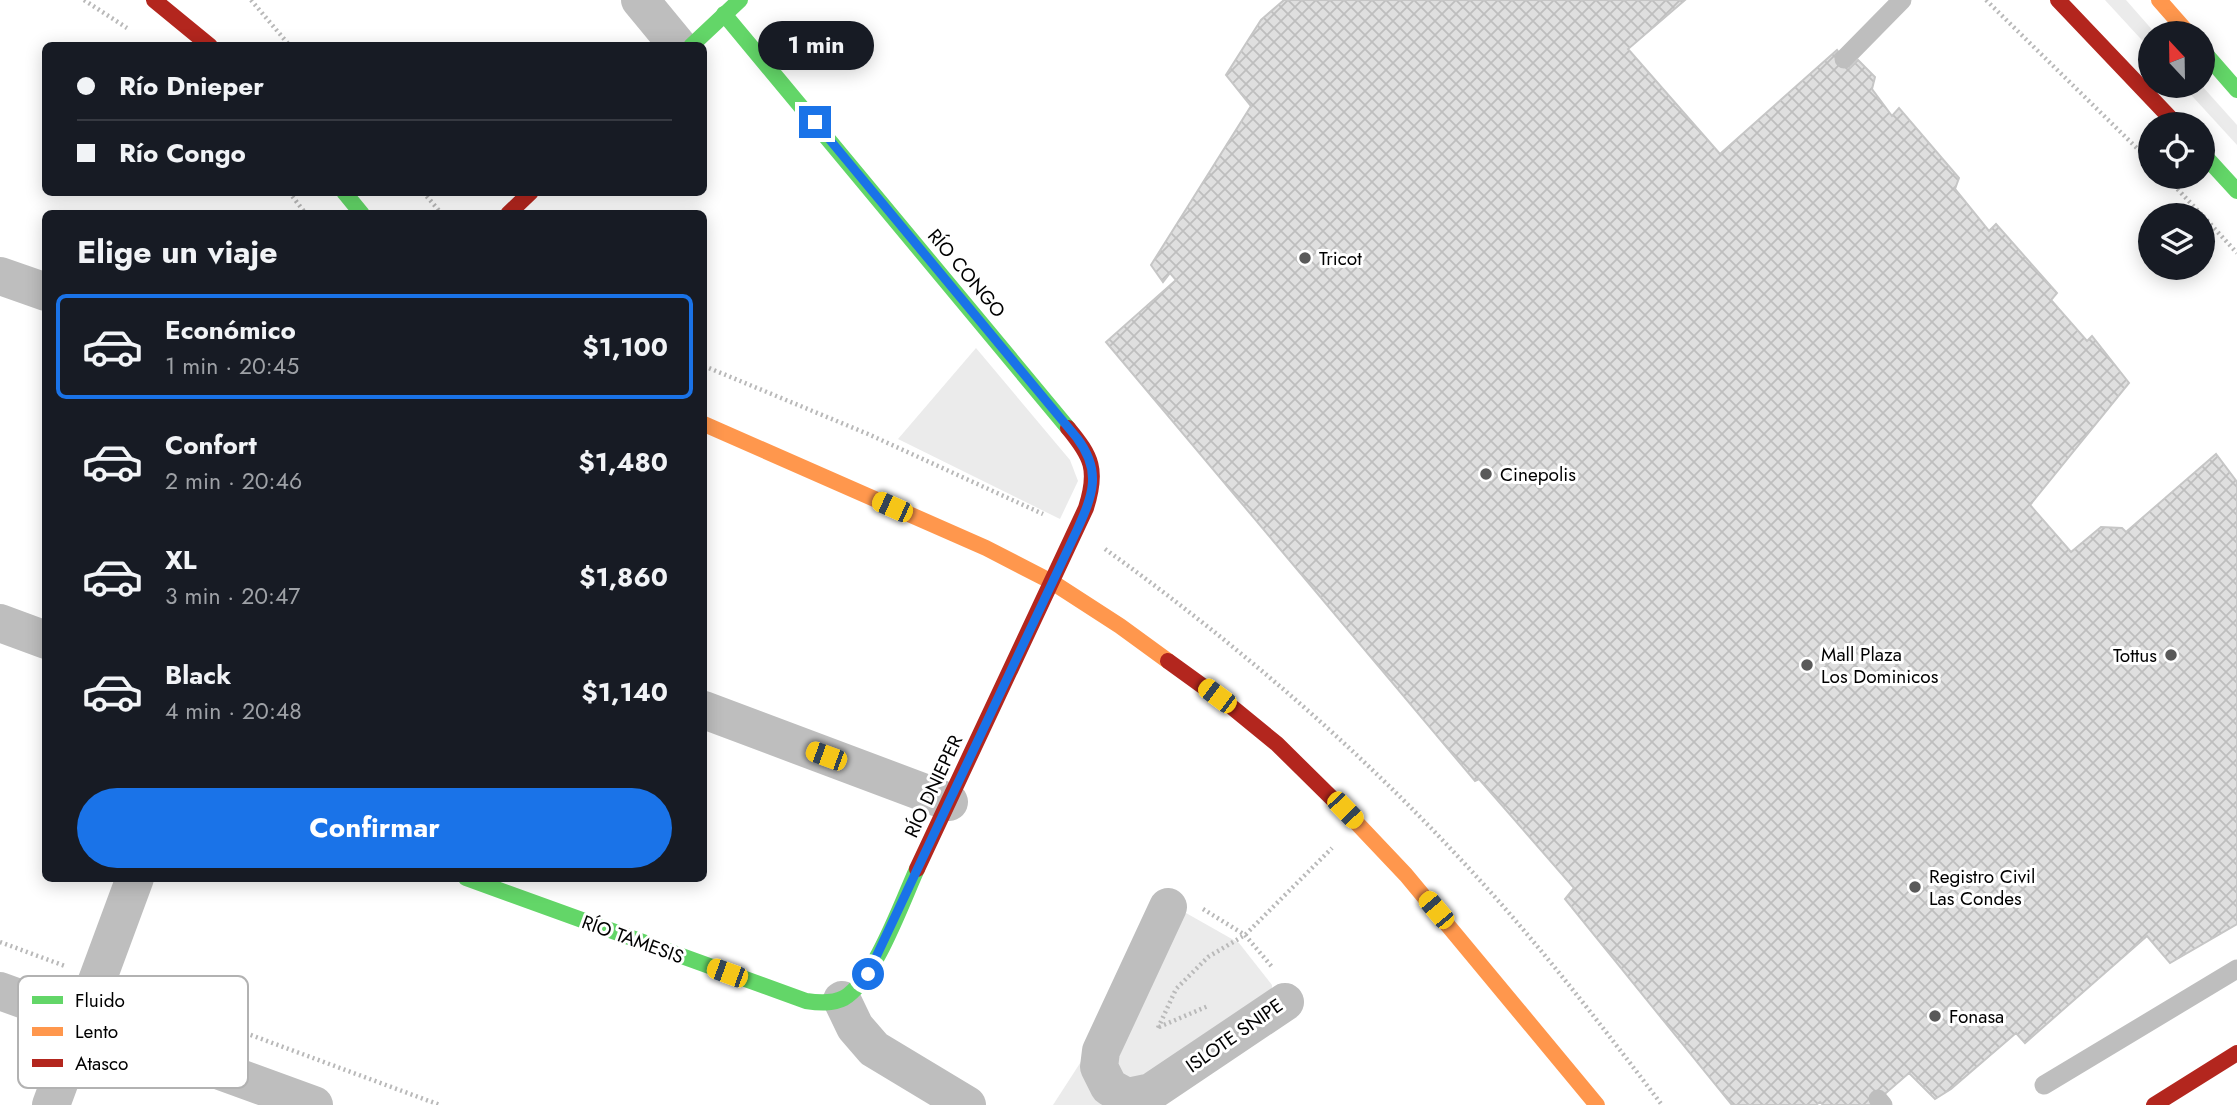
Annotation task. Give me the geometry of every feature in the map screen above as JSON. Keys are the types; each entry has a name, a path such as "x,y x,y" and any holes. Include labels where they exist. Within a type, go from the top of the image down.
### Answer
{"street":[{"path":"154,0 205,42"},
{"path":"640,0 675,42"},
{"path":"695,42 740,0"},
{"path":"2058,0 2165,112"},
{"path":"2159,0 2177,21"},
{"name":"RÍO CONGO","path":"724,14 1086,450 1092,464 1092,490 1087,508 1052,582"},
{"path":"2216,66 2237,90"},
{"path":"2215,167 2237,191"},
{"path":"347,196 359,210"},
{"path":"512,210 527,196"},
{"path":"0,276 42,291"},
{"path":"707,425 986,548 1052,582 1120,626 1233,708 1277,744 1359,824 1406,875 1595,1104"},
{"name":"RÍO DNIEPER","path":"842,1000 857,988 868,974 1052,582"},
{"path":"0,623 42,639"},
{"path":"707,711 949,802"},
{"path":"99,976 134,882"},
{"name":"RÍO TAMESIS","path":"477,882 806,1001 826,1004 842,1000"},
{"name":"ISLOTE SNIPE","path":"1168,907 1101,1051 1101,1096 1127,1097 1151,1092 1285,1002"},
{"path":"0,990 18,997"},
{"path":"842,1000 855,1027 874,1049 967,1105"},
{"path":"2154,1105 2237,1053"},
{"path":"248,1081 314,1105"},
{"path":"51,1105 57,1088"}],"lane":[{"path":"1844,59 1902,0"},
{"path":"2044,1085 2237,969"}],"path":[{"path":"84,0 134,32"},
{"path":"251,0 287,42"},
{"path":"1986,0 2138,149"},
{"path":"2177,189 2191,203"},
{"path":"292,196 303,210"},
{"path":"426,196 439,210"},
{"path":"2215,229 2237,253"},
{"path":"1185,1070 1158,1028 1176,989 1208,957 1245,935 1359,824"},
{"path":"1322,840 1340,859"},
{"name":"ISLOTE SNIPE","path":"1168,907 1188,899 1245,935 1291,990 1285,1002"},
{"path":"0,942 90,976"},
{"path":"248,1034 440,1105"}],"shaded area":[{"path":"2105,0 2126,0 2144,21 2138,21 2138,36"},
{"path":"2194,98 2213,98 2237,125 2237,145 2215,121 2215,112 2207,112"},
{"path":"976,348 1070,460 1078,481 1060,519 898,439"},
{"path":"1186,913 1239,943 1272,985 1272,996 1138,1081 1122,1077 1115,1067 1175,920"},
{"path":"1084,1057 1112,1105 1053,1105"}],"building":[{"name":"Mall Plaza Los Dominicos","path":"1284,0 1685,0 1628,49 1720,154 1837,50 1850,68 1858,60 1875,77 1872,89 1892,116 1899,108 1959,178 1955,189 1989,231 1996,224 2057,293 2051,300 2087,341 2092,336 2129,383 2030,505 2071,552 2101,527 2122,528 2126,532 2216,454 2237,482 2237,924 2170,963 2147,936 2025,1043 2016,1033 1951,1089 1935,1099 1909,1073 1872,1105 1823,1105 1820,1102 1816,1105 1732,1105 1565,899 1574,888 1479,779 1475,781 1106,342 1176,280 1170,273 1163,282 1151,265 1251,106 1226,75 1261,20"}],"traffic: fast":[{"path":"695,42 740,0"},
{"path":"724,14 1068,428"},
{"path":"2216,66 2237,90"},
{"path":"2215,167 2237,191"},
{"path":"347,196 359,210"},
{"path":"477,882 806,1001 825,1002 844,998 866,975 886,940 917,869"}],"traffic: slow":[{"path":"2159,0 2177,21"},
{"path":"707,425 986,548 1052,582 1168,661"},
{"path":"1352,818 1406,875 1597,1105"}],"traffic: jam":[{"path":"154,0 205,42"},
{"path":"2058,0 2165,112"},
{"path":"512,210 527,196"},
{"path":"917,869 1086,508 1092,484 1091,465 1083,447 1068,428"},
{"path":"1168,661 1277,744 1352,818"},
{"path":"2154,1105 2237,1053"}],"place":[{"name":"Tricot","path":"1305,258"},
{"name":"Cinepolis","path":"1486,474"},
{"name":"Tottus","path":"2171,655"},
{"name":"Mall Plaza Los Dominicos","path":"1807,665"},
{"name":"Registro Civil Las Condes","path":"1915,887"},
{"name":"Fonasa","path":"1935,1016"}],"route":[{"path":"815,122 1077,438 1092,464 1093,478 1087,508 868,974"}]}
